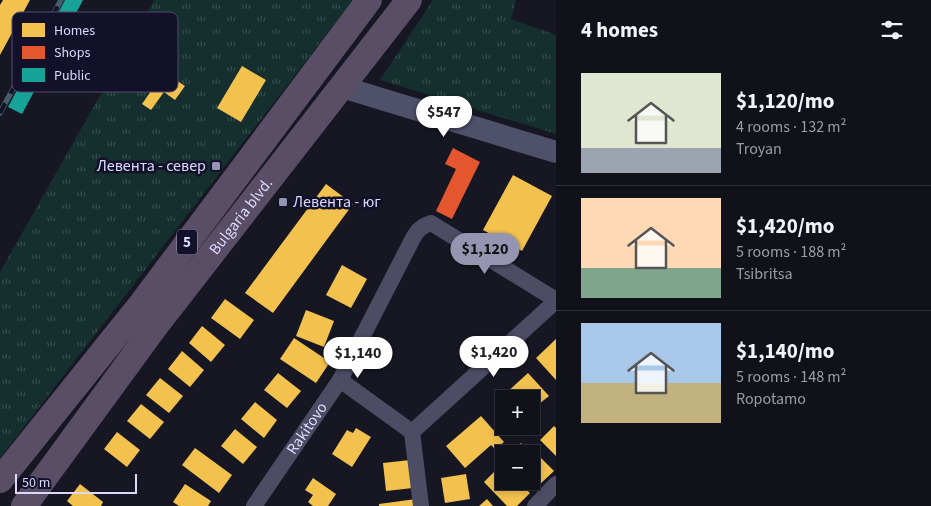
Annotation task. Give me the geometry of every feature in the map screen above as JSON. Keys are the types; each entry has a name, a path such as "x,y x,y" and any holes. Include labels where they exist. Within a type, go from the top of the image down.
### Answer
{"highway":[{"name":"Bulgaria blvd.","path":"0,480 139,307 369,0"},
{"name":"Bulgaria blvd.","path":"24,506 154,328 409,0"}],"main road":[{"path":"342,87 556,152"}],"street":[{"name":"Rakitovo","path":"254,506 340,380 417,231 423,226 431,223 556,301"},
{"path":"412,432 556,301"},
{"path":"340,380 412,432 421,506"},
{"path":"534,506 556,484"}],"green space":[{"path":"154,0 353,0 0,458 0,272 102,92 178,92 178,12 147,12"},
{"path":"433,0 516,0 511,19 556,35 556,134 380,80"}],"building: Homes":[{"path":"3,0 30,0 23,12 12,12 12,33 0,55 0,5"},
{"path":"242,66 266,80 241,122 217,108"},
{"path":"178,81 185,86 175,100 164,92 178,92"},
{"path":"150,92 164,92 151,110 142,104"},
{"path":"513,175 552,196 522,251 483,230"},
{"path":"326,184 353,204 273,313 245,293"},
{"path":"342,265 367,279 351,308 326,295"},
{"path":"225,299 254,320 240,339 211,318"},
{"path":"306,310 334,321 324,347 296,336"},
{"path":"202,326 225,345 211,362 189,343"},
{"path":"294,338 330,362 316,383 280,359"},
{"path":"556,339 556,380 536,358"},
{"path":"182,351 204,370 190,387 168,369"},
{"path":"278,373 301,391 287,408 264,390"},
{"path":"528,373 549,396 540,403 540,390 509,390"},
{"path":"160,378 183,396 169,413 146,395"},
{"path":"255,402 277,420 264,438 241,419"},
{"path":"141,404 164,422 150,439 127,421"},
{"path":"481,416 495,432 495,435 498,435 504,442 500,445 495,445 495,449 491,445 465,468 446,446"},
{"path":"554,426 556,428 556,456 540,440"},
{"path":"356,428 371,437 352,467 332,454 347,430 353,433"},
{"path":"235,429 257,447 243,464 221,446"},
{"path":"117,432 140,450 127,467 104,449"},
{"path":"195,448 232,475 219,493 182,465"},
{"path":"540,457 554,471 540,484"},
{"path":"410,460 413,488 386,491 383,463"},
{"path":"495,471 495,490 527,490 530,493 517,506 507,506 484,482"},
{"path":"466,474 470,499 445,503 441,478"},
{"path":"313,478 336,494 328,506 313,506 308,502 313,495 305,490"},
{"path":"80,484 103,502 101,506 73,506 67,501"},
{"path":"185,484 211,501 208,506 179,506 173,502"},
{"path":"416,499 417,506 379,506 379,504"},
{"path":"487,499 493,506 479,506"}],"building: Shops":[{"path":"453,148 480,162 452,219 436,211 456,169 445,164"}],"building: Public":[{"path":"65,0 83,0 77,12 59,12"},
{"path":"16,92 34,92 22,114 8,107"}],"railway":[{"path":"55,12 61,0"},
{"path":"0,113 12,91"}],"place":[{"name":"Левента - север","path":"216,166"},
{"name":"Левента - юг","path":"283,202"}]}
